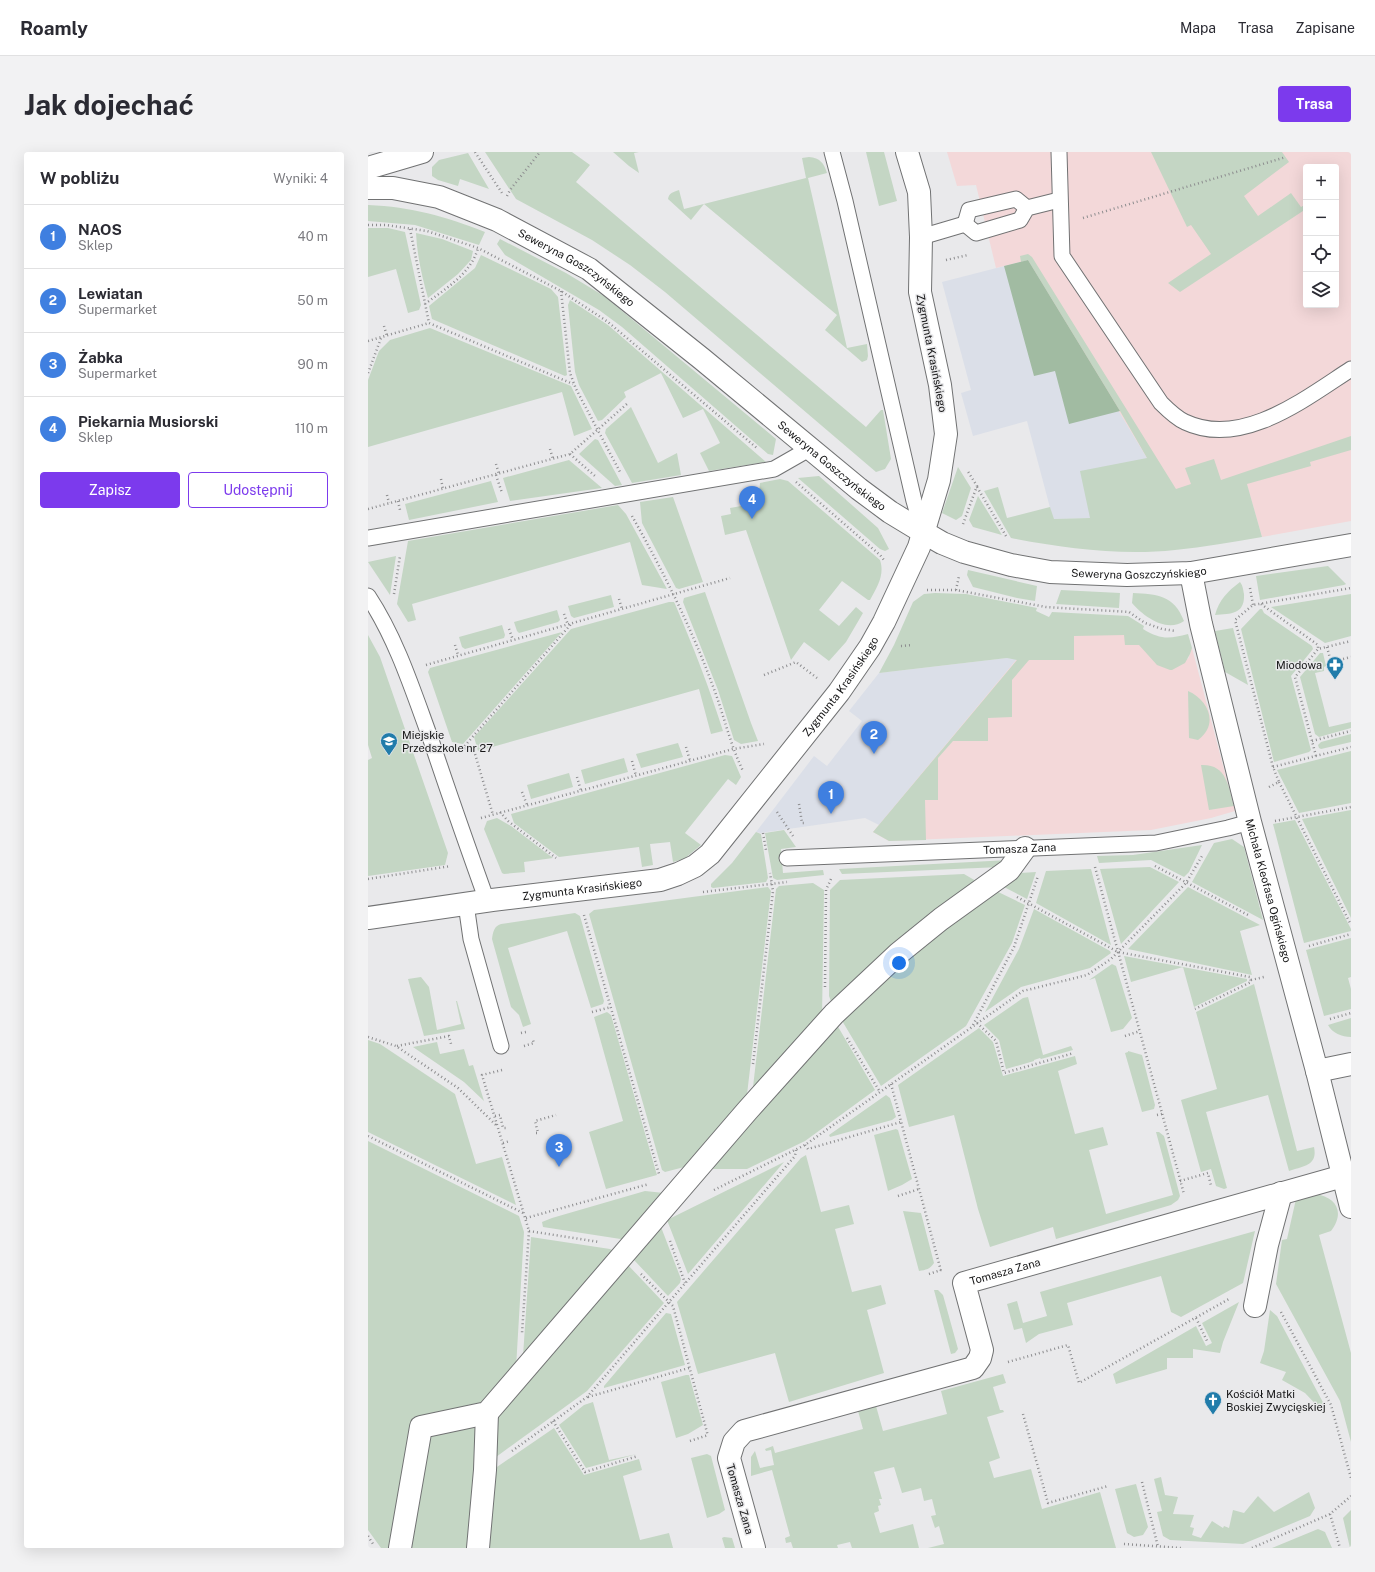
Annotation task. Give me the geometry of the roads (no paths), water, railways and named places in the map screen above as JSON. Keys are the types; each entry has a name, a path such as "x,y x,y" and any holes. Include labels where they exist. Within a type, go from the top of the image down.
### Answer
{"street":[{"path":"368,168 422,152"},
{"name":"Zygmunta Krasińskiego","path":"368,918 660,880 695,866 710,854 840,692 870,647 903,584 919,547 938,480 946,434 940,385 920,292 921,237 918,192 907,152"},
{"name":"Seweryna Goszczyńskiego","path":"368,188 393,188 439,197 497,220 589,269 702,359 858,489 890,512 942,543 988,559 1050,572 1127,575 1191,572 1351,545"},
{"name":"Michała Kleofasa Ogińskiego","path":"1191,572 1201,624 1259,822 1317,1071 1351,1207"},
{"path":"400,1548 421,1427 487,1413 747,1111 834,1014 899,953 1009,870 1025,848"},
{"path":"1317,1071 1351,1064"},
{"name":"Tomasza Zana","path":"754,1548 729,1458 734,1442 744,1431 973,1368 980,1358 982,1350 964,1283 1204,1216 1281,1192 1343,1176"},
{"path":"1256,1302 1267,1245 1281,1192"},
{"path":"478,1548 485,1470 487,1413"}],"lane":[{"path":"832,152 845,201 914,501 923,532"},
{"path":"1059,152 1062,256 1161,403 1185,422 1209,430 1237,428 1260,422 1293,406 1351,368"},
{"path":"965,224 970,210 1016,199 1027,208"},
{"path":"965,224 976,233 1020,220 1027,208 1060,200"},
{"path":"921,237 965,224"},
{"path":"368,538 774,469 809,449"},
{"path":"368,596 377,609 396,647 412,686 476,903 471,939 501,1046"},
{"name":"Tomasza Zana","path":"787,858 1156,843 1259,822"}],"place":[{"name":"Piekarnia Musiorski","path":"752,519"},
{"name":"Miodowa","path":"1335,680"},
{"name":"Lewiatan","path":"874,754"},
{"name":"Miejskie Przedszkole nr 27","path":"389,756"},
{"name":"NAOS","path":"831,814"},
{"name":"Żabka","path":"559,1167"},
{"name":"Kościół Matki Boskiej Zwycięskiej","path":"1213,1415"}]}
